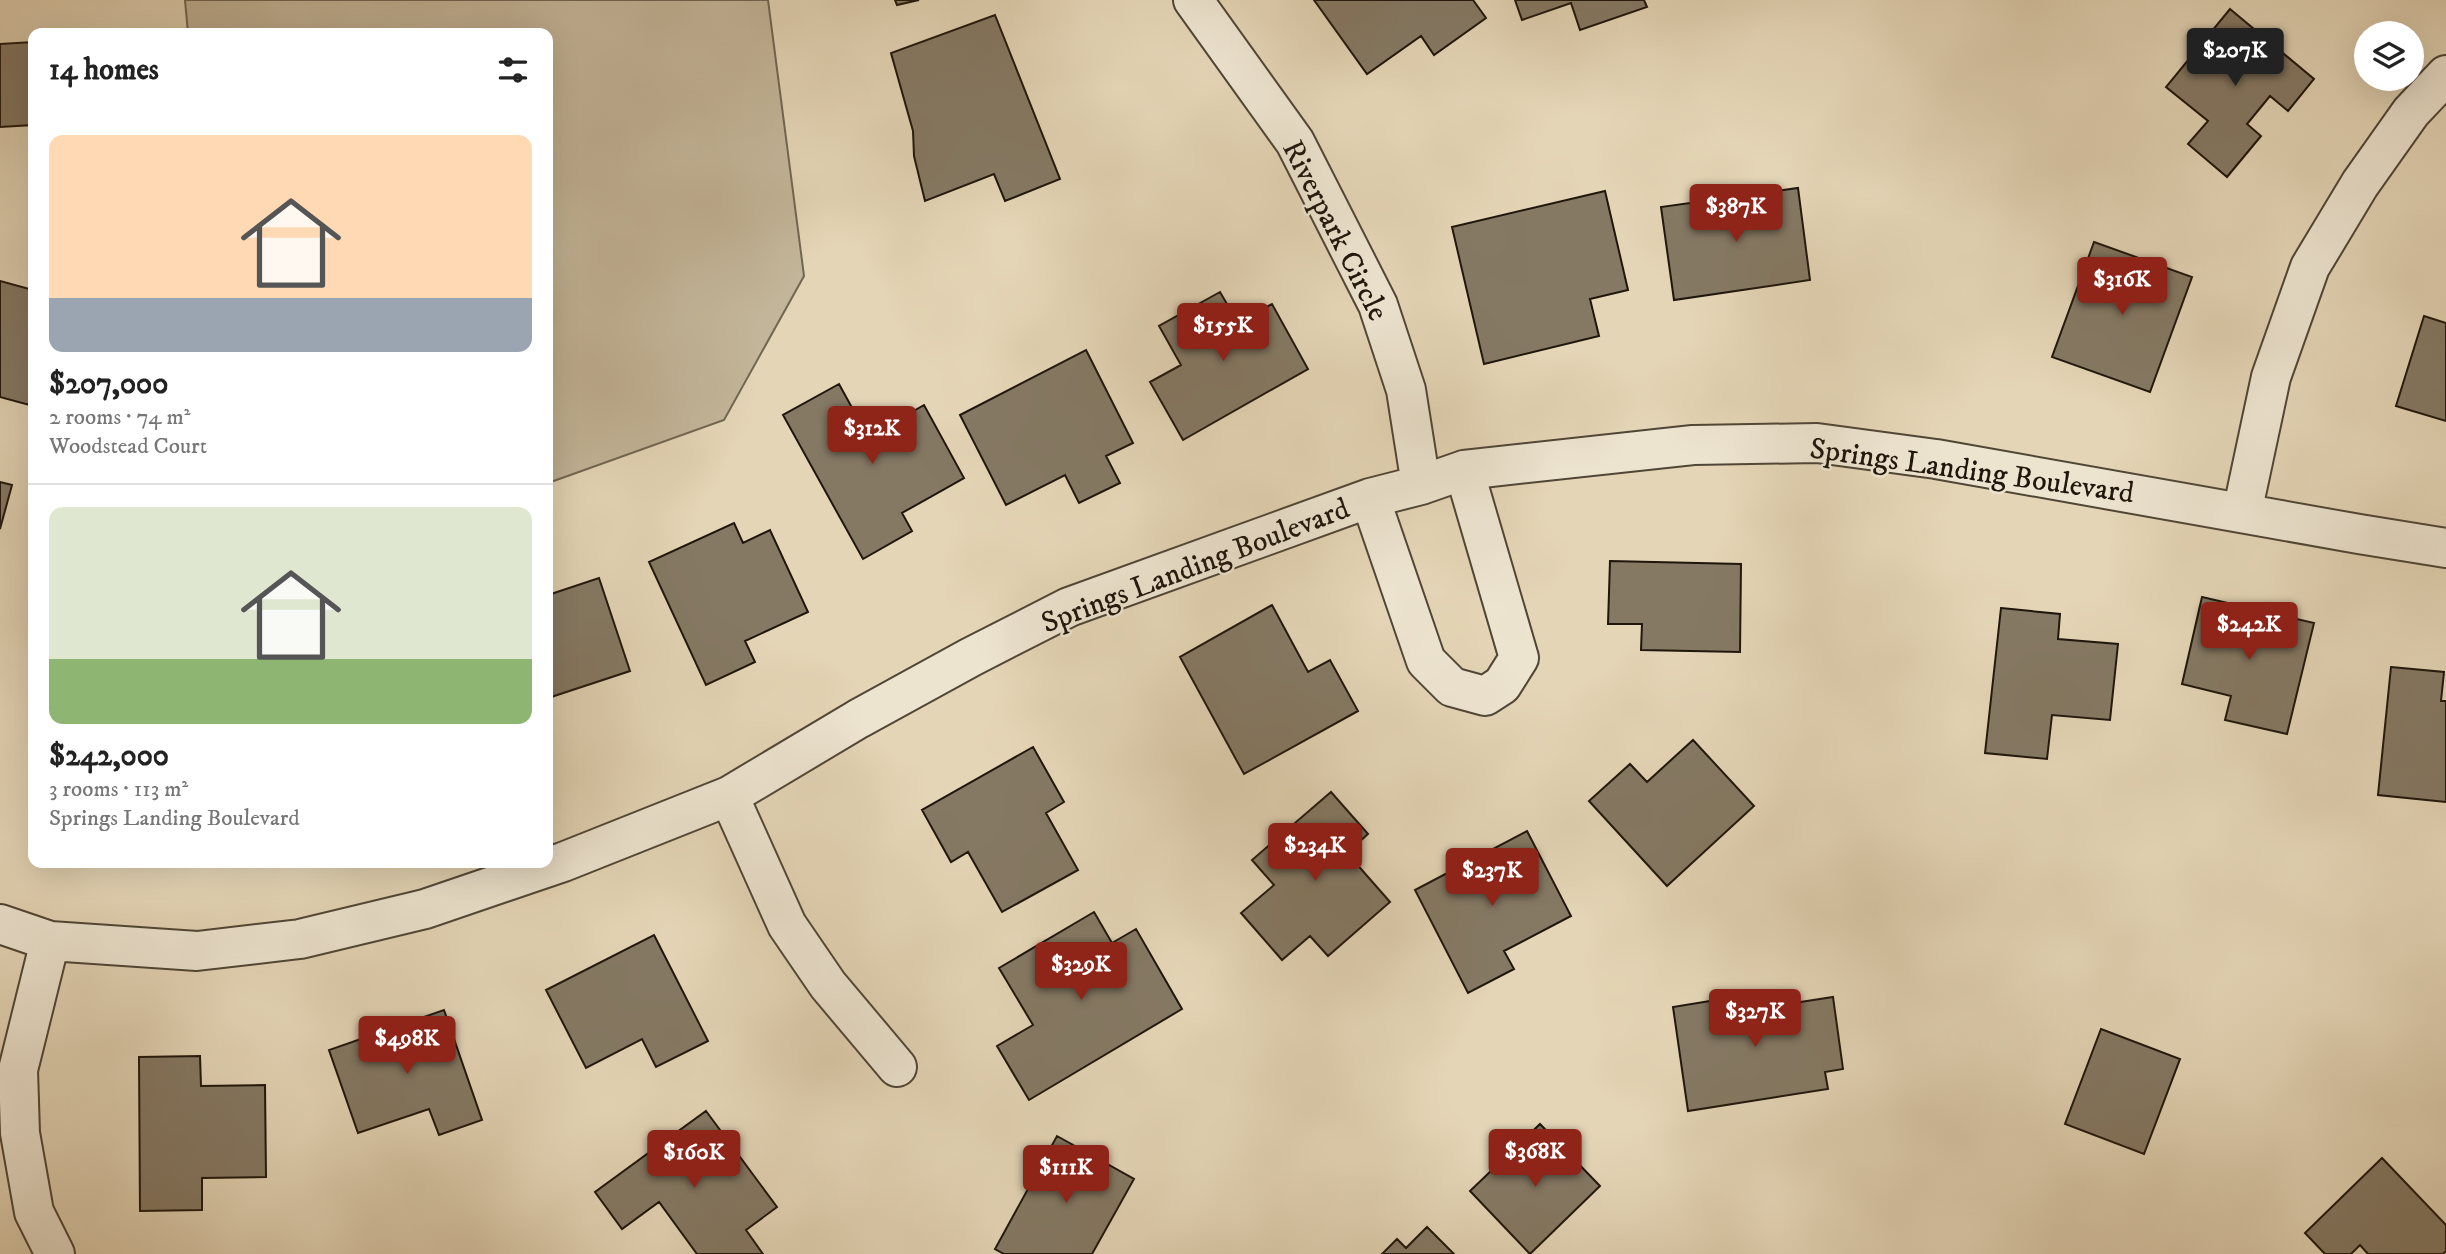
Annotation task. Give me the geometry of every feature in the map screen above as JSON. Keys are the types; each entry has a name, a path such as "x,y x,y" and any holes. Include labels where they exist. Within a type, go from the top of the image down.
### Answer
{"street":[{"name":"Riverpark Circle","path":"1193,0 1295,142 1378,305 1406,390 1421,485"},
{"path":"2242,513 2271,377 2310,267 2360,184 2411,112 2446,75"},
{"name":"Springs Landing Boulevard","path":"553,865 729,796 869,713 1069,607 1370,498 1421,485 1464,470 1693,445 1816,443 1936,459 2446,548"},
{"path":"1370,498 1426,661 1452,687 1485,696 1502,685 1519,658 1464,470"},
{"path":"729,796 787,925 828,985 897,1068"},
{"name":"Springs Landing Boulevard","path":"0,924 50,941 197,951 300,939 425,909 545,868"},
{"path":"50,941 18,1070 20,1133 34,1212 55,1254"}],"shaded area":[{"path":"185,0 768,0 804,276 724,420 553,481 553,28 188,28"}],"building":[{"path":"895,0 919,0 897,5"},
{"path":"1314,0 1473,0 1486,18 1434,55 1421,36 1367,74"},
{"path":"1515,0 1644,0 1647,7 1580,30 1571,3 1522,20"},
{"path":"2230,9 2314,79 2288,111 2270,96 2247,124 2261,136 2227,177 2188,144 2208,121 2166,87"},
{"path":"995,15 1060,179 1005,201 994,174 925,201 914,156 913,131 891,53"},
{"path":"28,42 28,125 0,127 0,44"},
{"path":"1798,188 1810,280 1674,300 1661,207"},
{"path":"1605,191 1628,290 1590,299 1599,336 1484,364 1452,227"},
{"path":"2094,242 2192,277 2150,392 2052,357"},
{"path":"0,281 28,289 28,405 0,397"},
{"path":"1220,292 1238,323 1272,304 1308,369 1183,440 1150,382 1181,365 1159,326"},
{"path":"2424,316 2446,323 2446,421 2396,406"},
{"path":"1086,350 1133,443 1106,456 1120,483 1079,503 1065,475 1006,505 960,415"},
{"path":"839,384 868,437 924,405 964,478 902,513 912,531 863,559 783,415"},
{"path":"0,482 12,485 0,529"},
{"path":"734,523 743,543 770,530 808,612 745,641 755,662 706,685 649,562"},
{"path":"1610,561 1741,564 1740,652 1641,650 1642,624 1608,624"},
{"path":"599,578 630,671 553,696 553,593"},
{"path":"2202,597 2314,623 2287,734 2225,720 2231,696 2182,684"},
{"path":"1272,605 1308,672 1330,660 1358,711 1244,774 1180,657"},
{"path":"2001,608 2060,614 2058,639 2118,644 2110,720 2052,715 2047,759 1985,753"},
{"path":"2391,667 2444,672 2441,701 2446,701 2446,802 2378,795"},
{"path":"1693,740 1754,806 1667,886 1589,801 1630,764 1647,782"},
{"path":"1033,747 1064,802 1046,813 1078,870 1002,912 968,852 951,862 922,810"},
{"path":"1331,792 1368,834 1347,853 1390,902 1328,956 1310,936 1282,960 1241,913 1274,885 1252,860"},
{"path":"1527,831 1571,916 1504,951 1514,969 1468,993 1415,890"},
{"path":"1094,912 1112,943 1136,929 1182,1009 1029,1100 997,1046 1033,1025 999,968"},
{"path":"654,935 708,1041 656,1067 642,1039 586,1068 546,990"},
{"path":"1759,993 1762,1008 1833,997 1843,1069 1825,1072 1828,1089 1688,1111 1673,1007"},
{"path":"444,1010 482,1120 439,1135 429,1109 358,1133 329,1050"},
{"path":"2101,1029 2180,1059 2144,1154 2065,1124"},
{"path":"200,1056 201,1086 265,1085 266,1177 202,1178 202,1210 140,1211 139,1057"},
{"path":"706,1111 777,1207 746,1230 763,1254 697,1254 659,1202 622,1229 595,1192"},
{"path":"1540,1124 1600,1186 1530,1254 1470,1191"},
{"path":"1057,1136 1134,1179 1092,1254 1004,1254 995,1249"},
{"path":"2382,1158 2446,1225 2446,1251 2443,1254 2368,1254 2360,1245 2351,1254 2325,1254 2305,1233"},
{"path":"1427,1227 1454,1254 1382,1254 1397,1239 1406,1248"}]}
